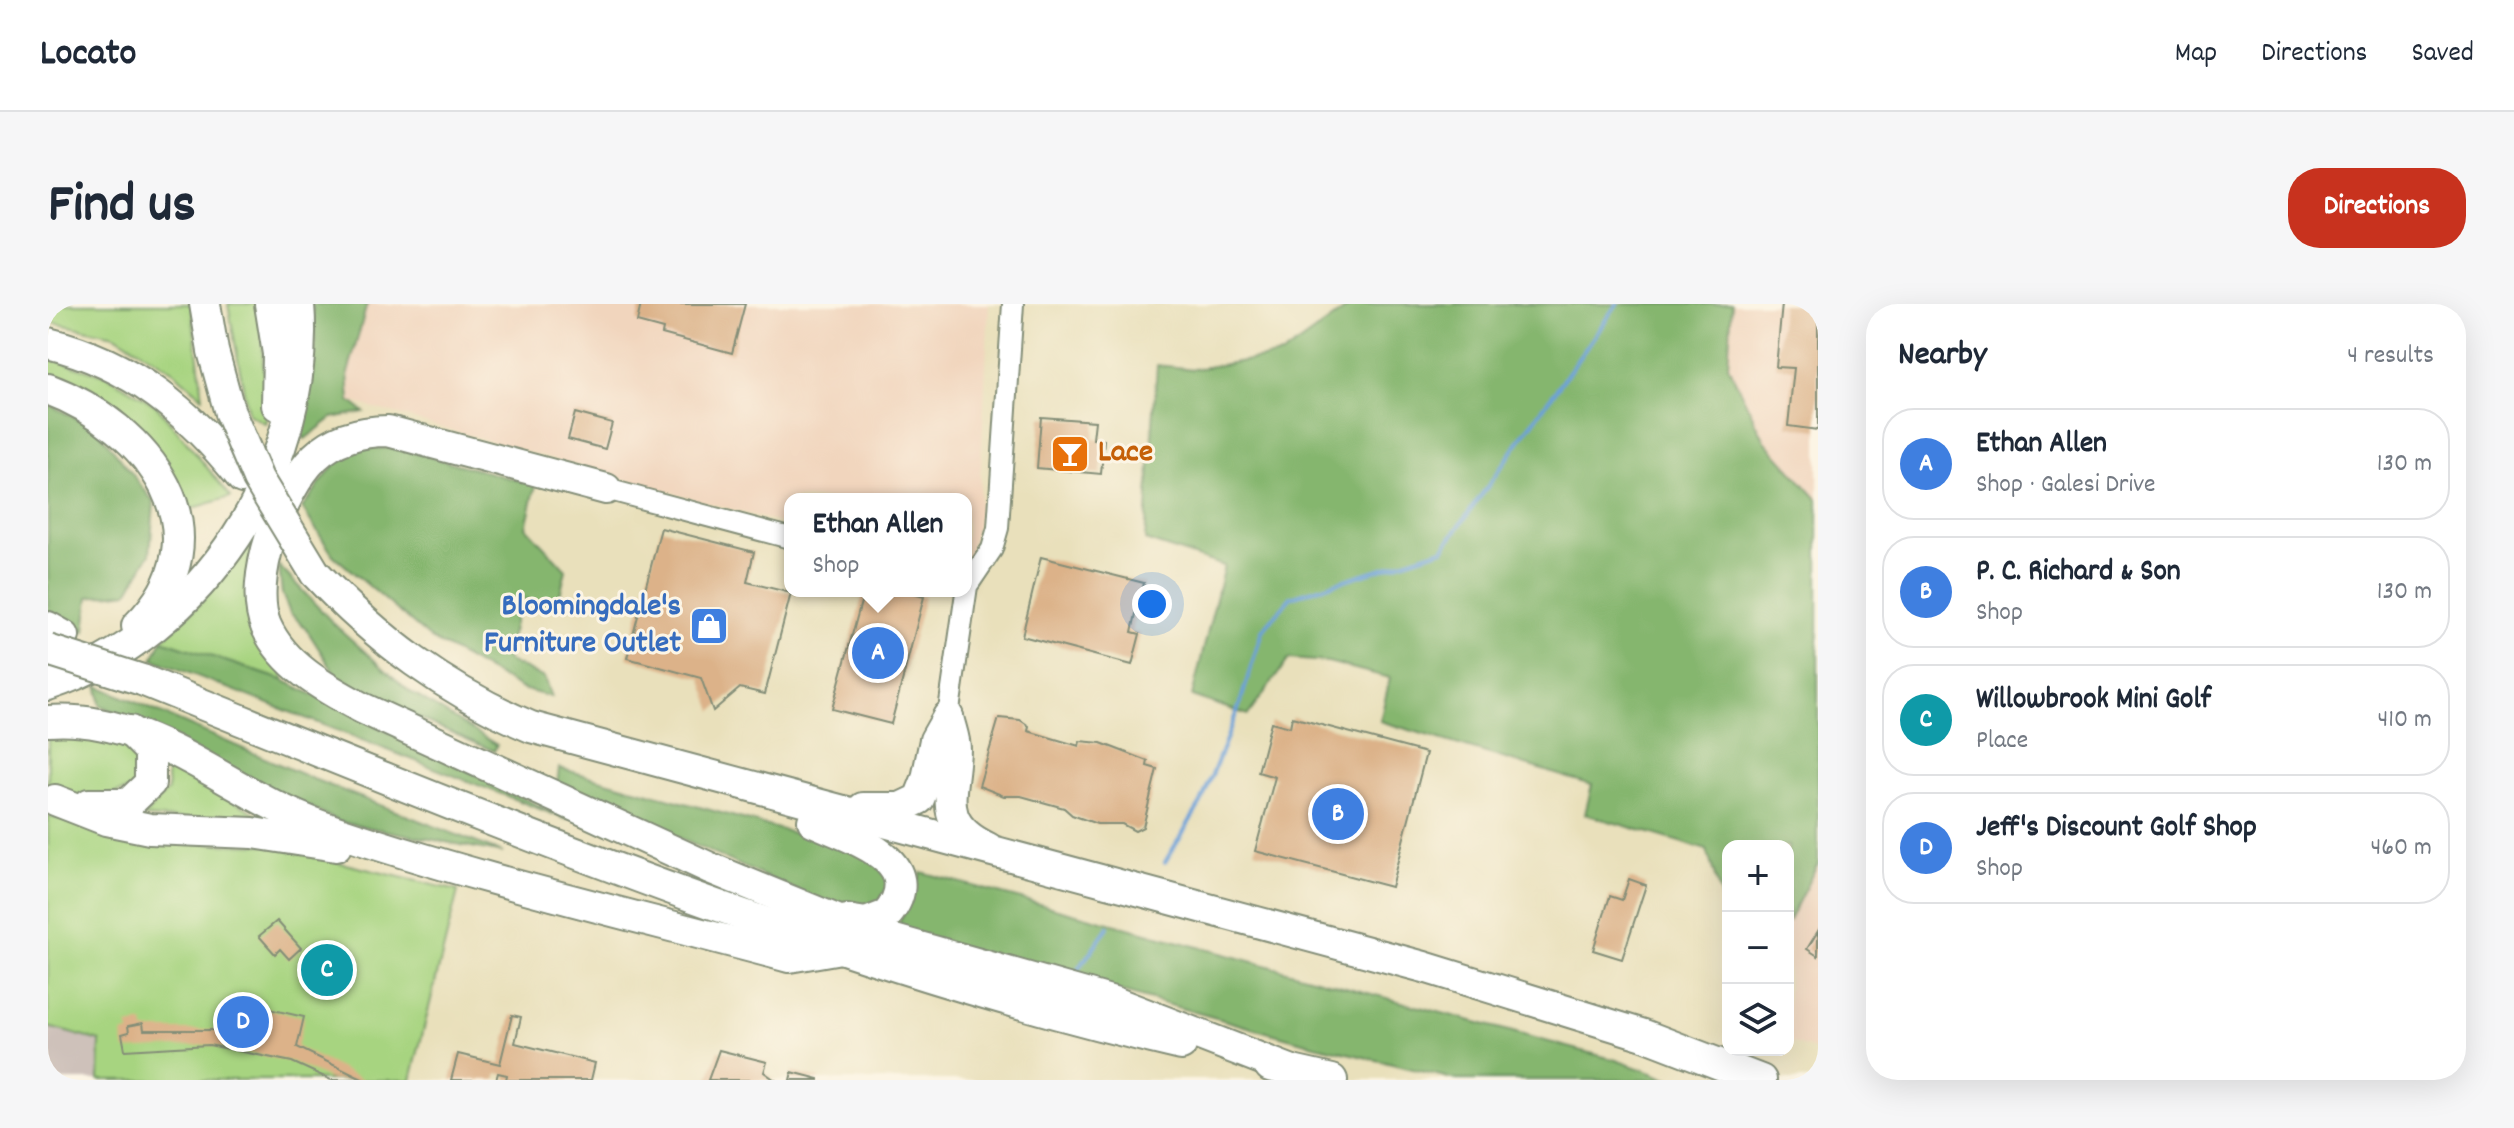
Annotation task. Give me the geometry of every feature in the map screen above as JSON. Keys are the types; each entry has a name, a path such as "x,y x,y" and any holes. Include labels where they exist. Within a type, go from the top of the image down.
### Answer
{"highway":[{"path":"205,304 216,366 230,413 258,479 315,573"},
{"path":"48,684 118,655 175,611 219,562 250,485 271,445 278,400 278,354 270,304"},
{"path":"250,485 293,404 300,355 299,304"},
{"path":"48,343 100,359 149,386 194,421 250,485 315,573 360,620 395,650 443,683 501,714 585,744 1513,993 1644,1035 1761,1080"},
{"path":"48,389 94,410 122,430 145,454 173,507 177,540 173,572 147,616 132,631 48,684"},
{"path":"606,489 397,433 370,431 339,440 305,469 267,544 259,593 267,627 303,672 362,708 710,868 900,944 1117,1003 1290,1070"},
{"path":"53,638 142,680 579,856 839,948 1114,1028 1332,1080"},
{"path":"804,802 889,809 911,805 924,789 935,740 948,717"},
{"path":"948,717 955,748 948,790 951,810 970,837 1012,859"},
{"path":"48,721 83,720 125,728 289,812 438,865"},
{"path":"52,799 118,806 128,804 144,792 153,771 150,751 125,728"},
{"path":"52,799 106,820 150,829 283,836 438,865 789,957 839,948"},
{"path":"804,802 814,821 883,855 897,874 898,896 887,915 866,923 833,919"}],"street":[{"path":"972,579 992,549 998,528 1013,304"},
{"path":"606,489 784,536"},
{"path":"948,717 965,597"}],"shaded area":[{"path":"367,304 989,304 978,524 972,543 972,493 784,493 784,524 350,401 348,373"},
{"path":"1732,304 1818,304 1818,500 1766,441 1728,366"},
{"path":"1818,863 1818,1051 1794,1043 1794,910"},
{"path":"48,1027 101,1041 99,1080 48,1080"}],"green space":[{"path":"48,304 191,304 203,397 174,372 115,335 48,322"},
{"path":"228,304 259,304 266,424 248,414"},
{"path":"312,304 367,304 348,373 350,401 364,412 332,418 305,439 298,431 314,369"},
{"path":"1353,304 1732,304 1728,366 1765,441 1818,500 1818,863 1794,910 1794,840 1722,840 1722,901 1707,850 1585,814 1592,785 1380,721 1390,678 1328,662 1289,659 1248,715 1192,696 1224,566 1145,540 1157,365 1194,369 1282,355"},
{"path":"48,358 108,376 157,406 231,497 187,510 48,380"},
{"path":"48,404 97,429 154,502 150,554 128,592 89,597 85,632 48,610"},
{"path":"347,448 397,448 536,485 526,527 566,570 557,606 519,599 506,660 544,678 551,697 522,689 431,639 333,555 302,508"},
{"path":"251,540 250,563 285,681 162,640 198,606"},
{"path":"279,566 335,625 409,691 497,745 494,751 404,712 337,677 305,627 290,613 282,594"},
{"path":"162,640 285,681 568,820 153,659"},
{"path":"98,686 313,779 503,853 340,822 100,705"},
{"path":"86,737 119,740 136,752 136,789 89,799 48,789 48,739"},
{"path":"166,763 273,823 144,817 168,790"},
{"path":"559,768 869,854 890,882 877,908 845,912 557,784"},
{"path":"48,816 156,842 266,845 458,891 411,1080 99,1080 100,1041 48,1027"},
{"path":"921,872 1616,1060 1671,1080 1457,1080 1299,1041 914,934 899,923"}],"building":[{"path":"641,304 745,304 732,353 662,334 663,329 637,322"},
{"path":"1782,304 1818,304 1818,430 1788,426 1794,368 1776,367"},
{"path":"575,413 612,423 605,449 568,439"},
{"name":"Lace","path":"1041,417 1095,421 1093,439 1104,440 1101,474 1037,468"},
{"name":"Bloomingdale's Furniture Outlet","path":"661,528 754,552 747,582 784,591 784,597 790,597 765,694 740,688 713,711 701,678 627,658"},
{"path":"1041,557 1144,583 1141,595 1148,597 1145,610 1137,609 1132,632 1140,634 1132,665 1022,636"},
{"path":"862,597 924,597 891,724 832,709"},
{"path":"1292,717 1426,753 1391,887 1255,851 1275,777 1258,772 1271,722 1290,727"},
{"path":"999,718 1020,720 1029,726 1028,731 1079,746 1080,741 1101,743 1148,761 1147,766 1157,769 1143,827 1135,831 1122,824 1097,824 1072,815 1064,808 1021,796 1004,796 979,786"},
{"path":"1629,879 1646,885 1622,959 1593,950 1610,896 1622,900"},
{"path":"277,921 301,948 289,959 280,949 275,954 259,936"},
{"path":"1818,931 1818,956 1807,949"},
{"path":"234,1001 304,1017 297,1047 364,1080 331,1080 292,1062 209,1045 125,1050 122,1034 129,1032 128,1026 143,1023 144,1030 228,1030"},
{"path":"512,1015 521,1017 515,1043 595,1063 591,1080 506,1080 507,1075 498,1073 496,1080 451,1080 458,1054 500,1064"},
{"path":"719,1050 767,1062 764,1072 775,1080 708,1080"},
{"path":"792,1072 819,1079 819,1080 790,1080"}],"waterway":[{"path":"1165,862 1201,803 1240,704 1262,631 1291,597 1443,549 1617,304"},
{"path":"1077,971 1108,927"}],"place":[{"name":"Lace","path":"1070,454"},
{"name":"Bloomingdale's Furniture Outlet","path":"709,626"},
{"name":"Ethan Allen","path":"878,653"},
{"name":"P. C. Richard & Son","path":"1338,814"},
{"name":"Willowbrook Mini Golf","path":"327,970"},
{"name":"Jeff's Discount Golf Shop","path":"243,1022"}]}
